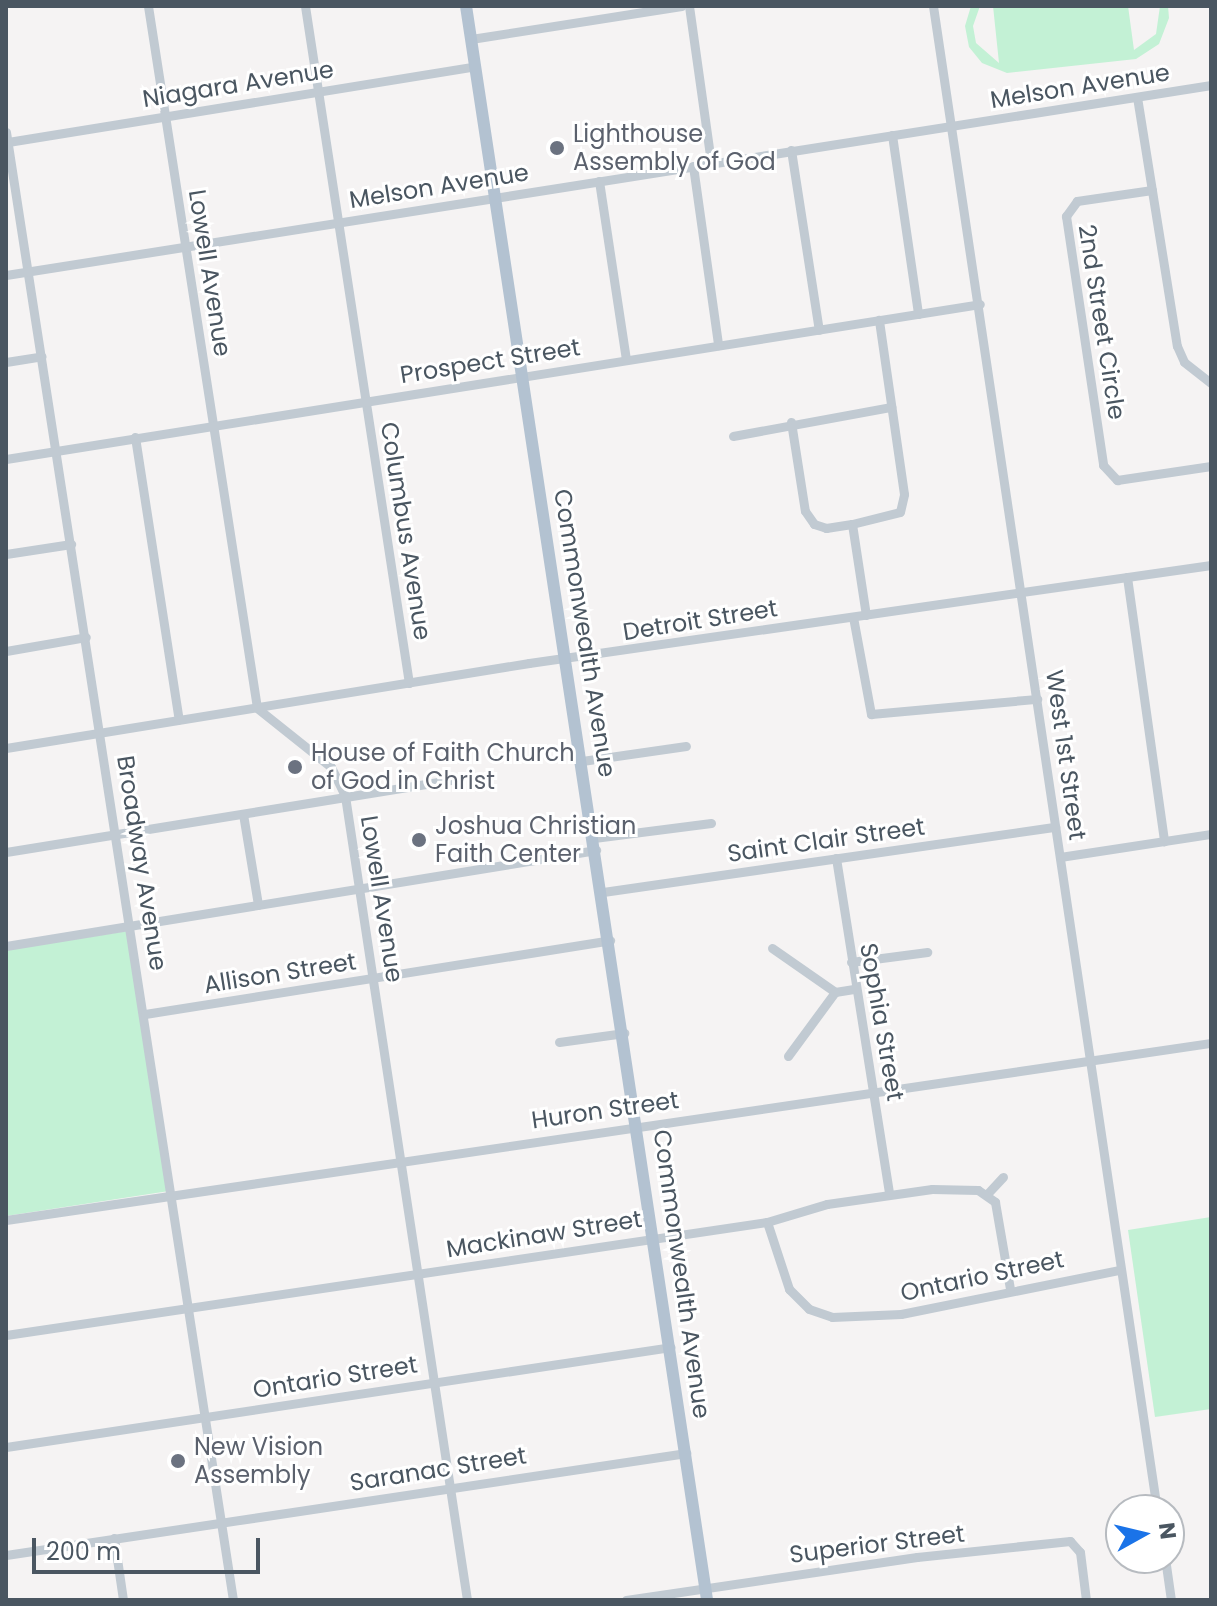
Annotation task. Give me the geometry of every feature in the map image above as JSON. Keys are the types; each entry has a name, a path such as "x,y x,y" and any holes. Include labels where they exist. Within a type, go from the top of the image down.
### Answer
{"main road":[{"name":"Commonwealth Avenue","path":"466,6 603,892 707,1594"}],"street":[{"name":"Lowell Avenue","path":"148,6 257,708 331,767 345,796 403,1160 467,1600"},
{"name":"Columbus Avenue","path":"305,6 409,683"},
{"path":"471,39 681,6"},
{"path":"689,6 711,163"},
{"name":"West 1st Street","path":"933,6 1023,592 1155,1494"},
{"name":"Niagara Avenue","path":"7,137 165,116 475,66"},
{"name":"Melson Avenue","path":"6,275 1211,85"},
{"path":"1137,97 1177,346 1184,362 1211,383"},
{"path":"892,135 918,314"},
{"name":"Broadway Avenue","path":"7,137 173,1195 233,1600"},
{"path":"791,150 819,330"},
{"path":"693,166 718,345"},
{"path":"599,181 626,359"},
{"name":"2nd Street Circle","path":"1152,190 1077,201 1066,216 1103,465 1112,478 1211,466"},
{"name":"Prospect Street","path":"6,459 980,304"},
{"path":"791,422 805,511 814,524 826,528 891,518 903,507 879,320"},
{"path":"6,362 42,356"},
{"path":"733,436 791,422 891,407"},
{"path":"135,437 179,720"},
{"path":"852,524 866,615"},
{"path":"6,554 71,544"},
{"name":"Detroit Street","path":"6,748 567,659 1211,565"},
{"path":"1127,577 1164,841"},
{"path":"853,617 871,714 1037,699"},
{"path":"6,651 86,637"},
{"path":"582,761 686,746"},
{"path":"6,852 455,779"},
{"path":"243,814 258,905"},
{"path":"6,946 360,888 711,823"},
{"name":"Saint Clair Street","path":"603,892 1055,827"},
{"path":"1060,857 1211,834"},
{"name":"Sophia Street","path":"836,858 854,989 889,1193"},
{"name":"Allison Street","path":"145,1014 610,940"},
{"path":"772,948 835,992 854,989"},
{"path":"851,962 927,952"},
{"path":"788,1056 835,992"},
{"path":"559,1042 624,1033"},
{"name":"Huron Street","path":"6,1220 1211,1043"},
{"path":"1003,1177 988,1193 1001,1225 1010,1289"},
{"name":"Mackinaw Street","path":"6,1335 767,1222 889,1193 932,1189 988,1193"},
{"name":"Ontario Street","path":"767,1222 784,1281 818,1314 847,1319 901,1314 1010,1289 1120,1270"},
{"name":"Ontario Street","path":"6,1447 671,1347"},
{"name":"Saranac Street","path":"6,1555 686,1453"},
{"path":"114,1538 123,1600"},
{"name":"Superior Street","path":"626,1600 707,1594 1070,1541 1080,1552 1086,1600"},
{"path":"1167,1574 1171,1600"}],"green space":[{"path":"971,6 980,6 973,26 976,43 999,63 993,6 1128,6 1134,50 1156,34 1160,6 1168,6 1169,18 1159,44 1136,59 1007,73 982,63 969,47 965,26"},
{"path":"127,931 169,1191 6,1216 6,950"},
{"path":"1211,1217 1211,1409 1155,1417 1128,1230"}],"place":[{"name":"Lighthouse Assembly of God","path":"557,148"},
{"name":"House of Faith Church of God in Christ","path":"295,767"},
{"name":"Joshua Christian Faith Center","path":"419,840"},
{"name":"New Vision Assembly","path":"178,1461"}]}
